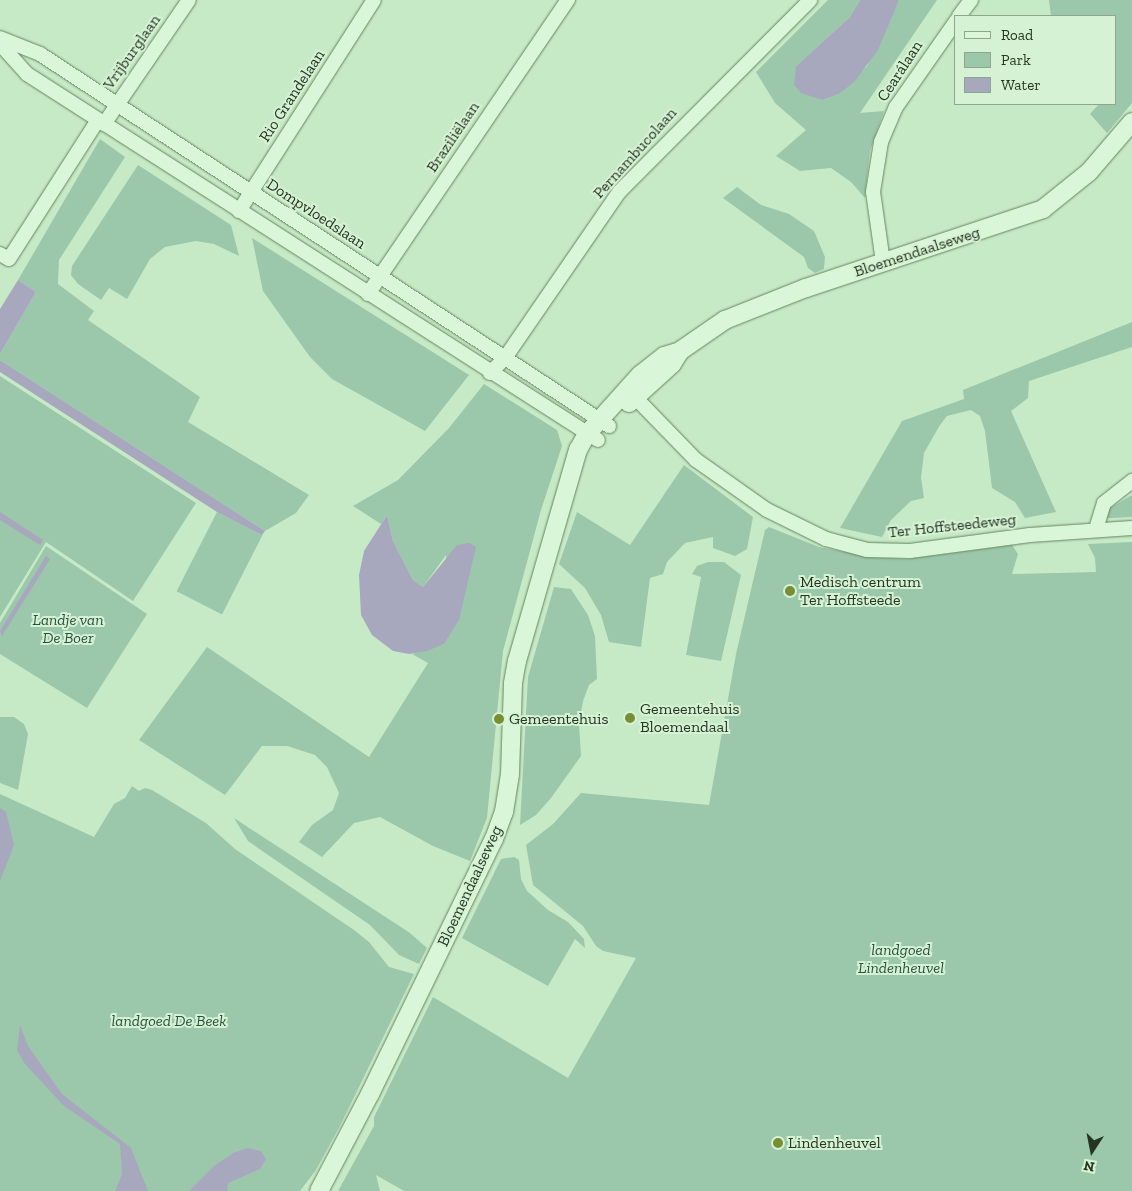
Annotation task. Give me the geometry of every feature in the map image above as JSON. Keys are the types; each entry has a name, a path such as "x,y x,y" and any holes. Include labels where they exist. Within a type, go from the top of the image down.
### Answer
{"street":[{"name":"Vrijburglaan","path":"101,122 117,105 189,0"},
{"name":"Rio Grandelaan","path":"239,211 374,0"},
{"name":"Braziliëlaan","path":"368,294 568,0"},
{"name":"Pernambucolaan","path":"490,373 504,358 619,192 810,0"},
{"path":"961,15 971,0"},
{"name":"Cearálaan","path":"883,262 873,192 881,142 896,107 954,24"},
{"name":"Dompvloedslaan","path":"0,38 40,54 604,422"},
{"path":"0,44 27,74 592,437"},
{"path":"0,254 9,259 101,122"},
{"name":"Bloemendaalseweg","path":"319,1191 370,1094 494,839 504,812 510,774 513,683 517,661 574,472 592,437 664,356 680,351 725,320 883,262 1043,209 1089,172 1132,122"},
{"name":"Ter Hoffsteedeweg","path":"630,393 696,460 767,510 826,538 867,550 910,551 1096,529 1132,528"},
{"path":"1096,529 1104,503 1132,481"}],"green space":[{"path":"828,0 860,0 850,17 796,66 823,100 839,94 867,66 899,0 937,0 860,113 884,111 870,151 865,198 851,182 831,168 800,171 776,156 806,130 775,103 756,72"},
{"path":"1049,0 1132,0 1132,103 1107,133 1090,114 1098,105 1117,105 1117,15 1051,15"},
{"path":"100,139 125,157 59,260 58,284 94,311 88,320 200,397 188,422 309,495 296,513 265,531 0,360 0,354 36,292 18,280"},
{"path":"138,165 231,225 239,256 214,244 196,241 165,247 150,259 127,299 109,288 101,300 78,284 71,275 72,266"},
{"path":"737,187 761,205 789,214 814,231 825,257 824,269 815,273 808,268 804,257 723,198"},
{"path":"252,238 469,375 425,431 332,379 310,357 263,291"},
{"path":"1132,322 1132,347 1029,381 1028,398 1011,411 1056,512 1025,518 1015,502 992,488 985,431 980,416 971,410 947,416 940,425 924,453 921,478 924,498 911,501 891,520 882,537 840,528 902,421 964,399 963,390"},
{"path":"0,376 196,503 133,601 46,542 0,617"},
{"path":"484,384 557,430 562,446 541,510 503,651 487,818 470,861 433,846 380,817 354,823 322,857 299,842 312,825 333,810 339,793 327,767 315,755 287,746 262,746 225,795 139,740 207,647 369,757 428,663 412,654 444,644 446,555 423,587 413,580 393,541 387,515 381,524 353,506 398,480 449,428"},
{"path":"684,465 753,517 747,549 735,556 713,548 713,537 685,543 667,562 663,574 650,578 641,647 609,642 601,615 585,588 559,564 577,512 630,545"},
{"path":"1132,495 1132,517 1092,519"},
{"path":"217,512 262,535 222,614 177,591"},
{"name":"landgoed Lindenheuvel","path":"769,527 819,547 872,557 906,559 1012,545 1018,554 1012,574 1096,572 1095,558 1088,544 1132,542 1132,1191 404,1191 376,1175 380,1191 338,1191 374,1126 374,1117 433,997 568,1078 636,958 603,951 596,946 583,926 533,885 526,845 553,824 581,793 709,805 736,654 765,530"},
{"name":"Landje van De Boer","path":"46,546 147,614 87,708 0,654 0,623"},
{"path":"708,562 724,562 741,575 721,661 686,655 701,577 692,574 697,566"},
{"path":"554,587 571,589 588,615 595,636 597,679 589,685 583,701 579,724 581,756 551,798 536,815 520,825 528,677"},
{"path":"0,717 14,717 24,724 28,734 18,790 0,783"},
{"name":"landgoed De Beek","path":"132,786 139,791 145,788 152,790 206,823 235,849 354,930 369,942 389,967 414,974 340,1126 316,1170 300,1191 0,1191 0,794 94,837 114,804 125,798"},
{"path":"234,818 410,933 427,948 419,964 399,955 370,925 248,841"},
{"path":"514,857 519,860 521,879 527,891 548,910 568,922 584,939 585,948 575,939 548,986 462,938 501,859"}],"water":[{"path":"860,0 899,0 878,50 855,81 839,94 823,100 801,93 794,85 796,66 850,17"},
{"path":"18,280 36,292 0,354 0,309"},
{"path":"0,360 265,531 262,535 217,512 0,372"},
{"path":"0,512 43,540 40,545 0,520"},
{"path":"387,515 393,541 413,580 423,587 457,545 469,543 476,547 459,620 444,644 427,651 409,654 393,651 372,635 361,615 359,575 364,551"},
{"path":"46,556 50,559 2,636 0,631"},
{"path":"0,808 6,812 14,845 0,881"},
{"path":"20,1025 28,1046 62,1094 131,1148 148,1191 115,1191 122,1174 120,1144 64,1106 25,1064 17,1050"},
{"path":"248,1148 261,1151 266,1159 260,1169 228,1183 227,1191 189,1191 214,1166 233,1153"}],"place":[{"name":"Medisch centrum Ter Hoffsteede","path":"790,591"},
{"name":"Gemeentehuis Bloemendaal","path":"630,718"},
{"name":"Gemeentehuis","path":"499,719"},
{"name":"Lindenheuvel","path":"778,1143"}]}
